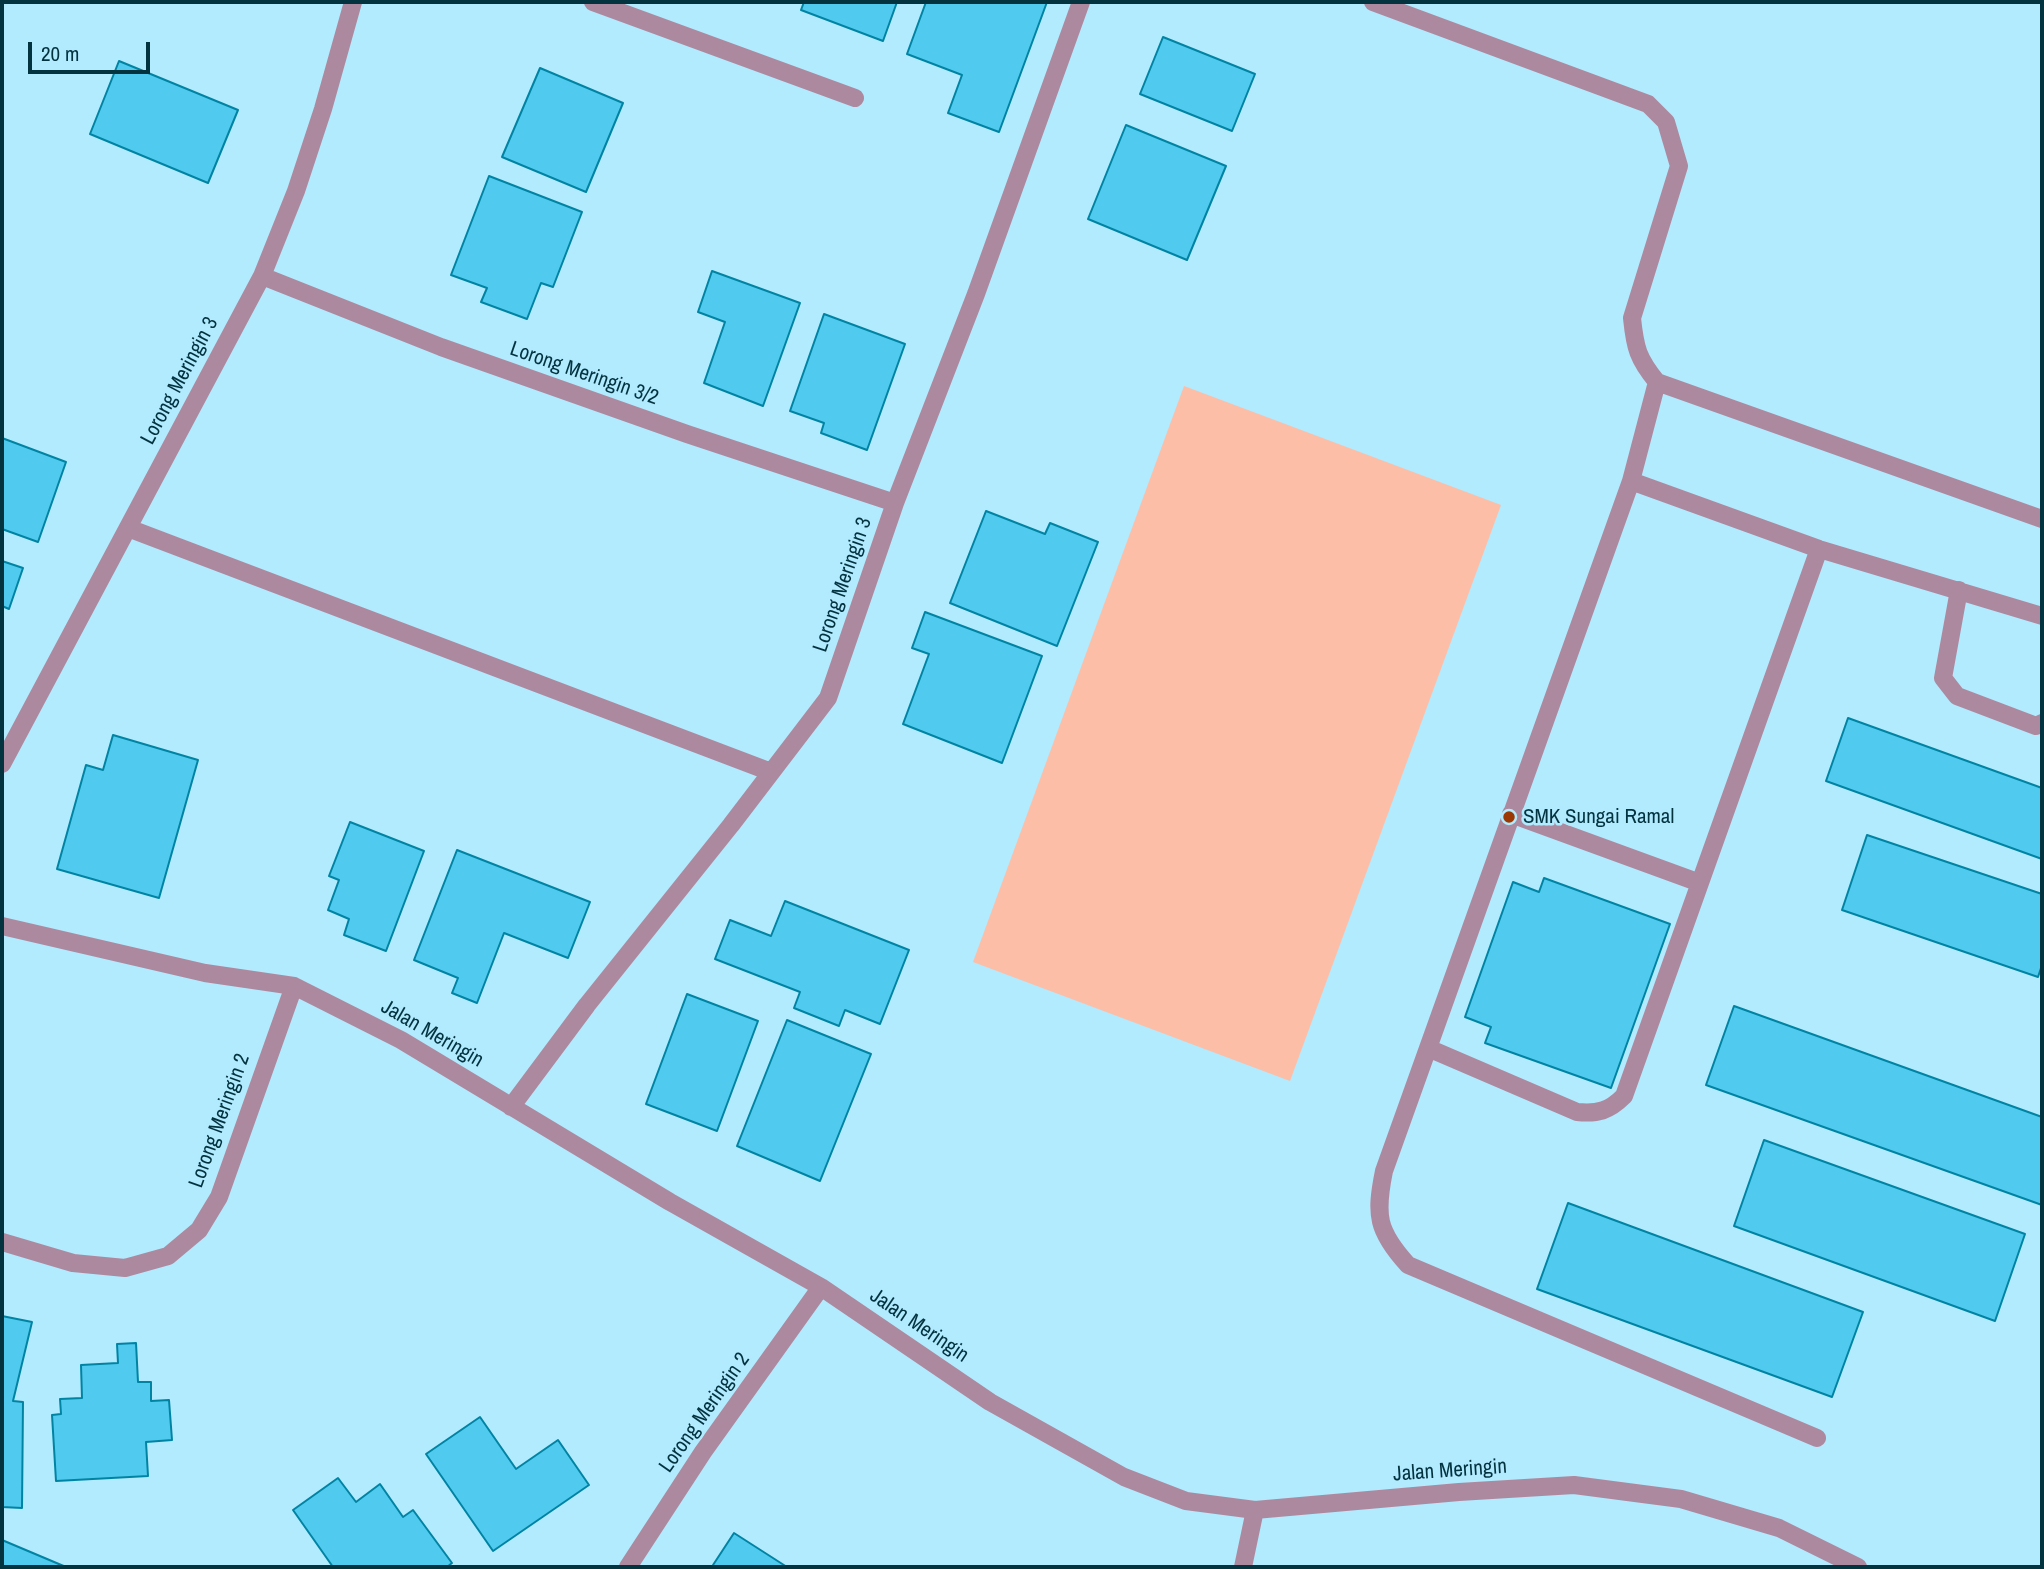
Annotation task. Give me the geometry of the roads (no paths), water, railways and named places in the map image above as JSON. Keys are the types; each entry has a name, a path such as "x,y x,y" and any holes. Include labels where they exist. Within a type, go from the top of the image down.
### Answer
{"street":[{"name":"Lorong Meringin 3","path":"2,764 262,276 320,121 353,2"},
{"path":"593,2 855,98"},
{"name":"Lorong Meringin 3","path":"511,1107 587,1005 828,698 895,503 976,295 1081,2"},
{"path":"1373,2 1647,104 1666,122 1679,166 1632,318 1634,342 1642,364 1657,382 2042,519"},
{"name":"Lorong Meringin 3/2","path":"262,276 454,352 687,434 895,503"},
{"path":"1657,382 1631,481 1384,1171 1378,1199 1381,1226 1393,1248 1408,1265 1817,1438"},
{"path":"1631,481 1819,549 2042,616"},
{"path":"128,528 771,772"},
{"path":"1428,1048 1577,1112 1596,1114 1613,1107 1625,1096 1819,549"},
{"path":"1959,590 1944,678 1957,696 2036,726 2042,723"},
{"path":"1511,814 1700,884"},
{"name":"Jalan Meringin","path":"2,926 205,973 294,986 401,1040 670,1202 821,1287 990,1402 1124,1477 1186,1501 1255,1510 1574,1485 1681,1499 1779,1528 1858,1567"},
{"name":"Lorong Meringin 2","path":"2,1242 73,1263 125,1268 168,1256 199,1230 219,1197 294,986"},
{"name":"Lorong Meringin 2","path":"628,1567 703,1452 821,1287"},
{"path":"1243,1567 1255,1510"}],"place":[{"name":"SMK Sungai Ramal","path":"1509,817"}]}
